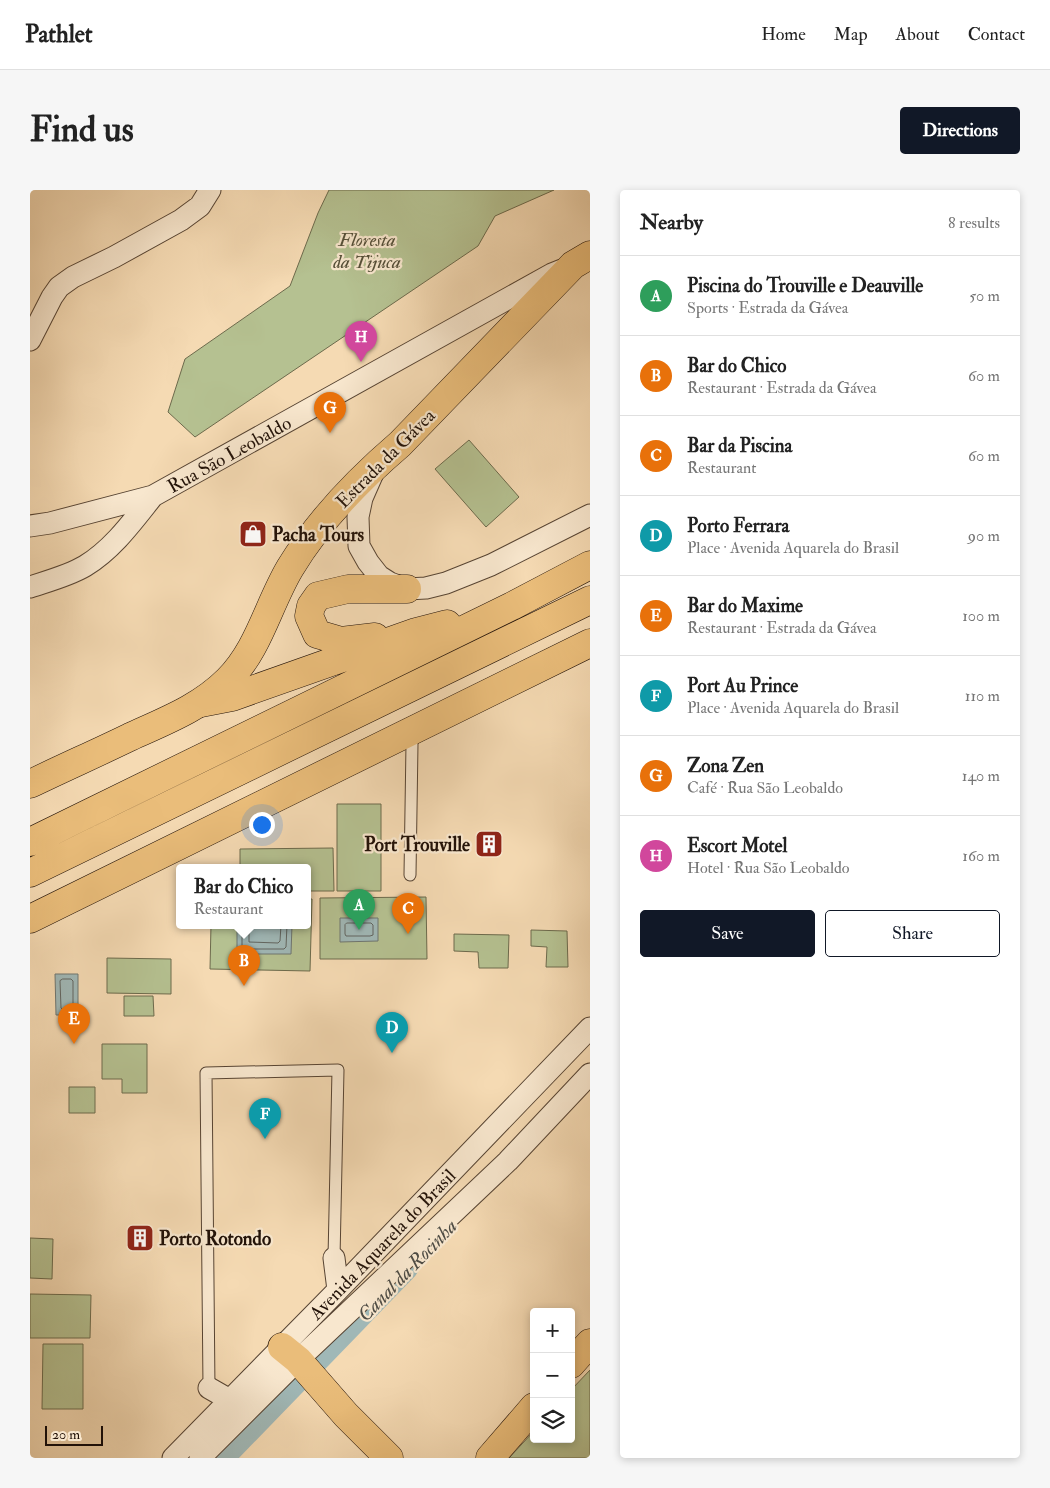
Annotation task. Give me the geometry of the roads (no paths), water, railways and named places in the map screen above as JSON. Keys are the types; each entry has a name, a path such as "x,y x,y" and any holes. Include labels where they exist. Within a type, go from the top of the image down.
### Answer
{"main road":[{"name":"Estrada da Gávea","path":"30,784 201,703 228,680 253,647 289,569 314,531 340,500 377,463 400,444 582,260"},
{"path":"30,842 512,606 590,565"},
{"path":"407,589 348,589 318,596 311,606 309,616 317,634 341,641 416,632"},
{"path":"30,874 590,600"},
{"path":"201,703 232,697 416,632 512,606"},
{"path":"30,918 590,643"},
{"path":"575,1360 590,1343"},
{"path":"296,1360 346,1415 389,1458"},
{"path":"490,1458 530,1412"}],"street":[{"path":"30,340 52,297 60,287 73,277 181,220 200,206 210,190"},
{"name":"Rua São Leobaldo","path":"30,526 50,523 153,496 552,274 582,260"},
{"path":"377,463 362,498 358,517 359,546 379,576 390,583 407,589 426,588 446,583 491,565 590,515"},
{"path":"30,587 85,566 110,548 153,496"},
{"name":"Avenida Aquarela do Brasil","path":"172,1458 230,1400 296,1360 338,1290 590,1028"},
{"name":"Avenida Aquarela do Brasil","path":"200,1458 296,1360 508,1161 590,1074"},
{"path":"334,1258 338,1290"},
{"path":"209,1388 230,1400"}],"lane":[{"path":"410,875 411,732"},
{"path":"209,1388 206,1073 338,1070 334,1258"}],"water":[{"path":"340,918 378,918 378,941 340,942"},
{"path":"237,929 292,929 291,954 237,954"},
{"path":"55,974 78,974 78,1015 56,1015"}],"waterway":[{"name":"Canal da Rocinha","path":"225,1458 408,1269"}],"place":[{"name":"Escort Motel","path":"361,362"},
{"name":"Zona Zen","path":"330,433"},
{"name":"Pacha Tours","path":"253,534"},
{"name":"Port Trouville","path":"489,844"},
{"name":"Piscina do Trouville e Deauville","path":"359,930"},
{"name":"Bar da Piscina","path":"408,934"},
{"name":"Bar do Chico","path":"244,986"},
{"name":"Bar do Maxime","path":"74,1044"},
{"name":"Porto Ferrara","path":"392,1053"},
{"name":"Port Au Prince","path":"265,1139"},
{"name":"Porto Rotondo","path":"140,1238"}],"park label":[{"name":"Floresta da Tijuca","path":"367,250"}]}
